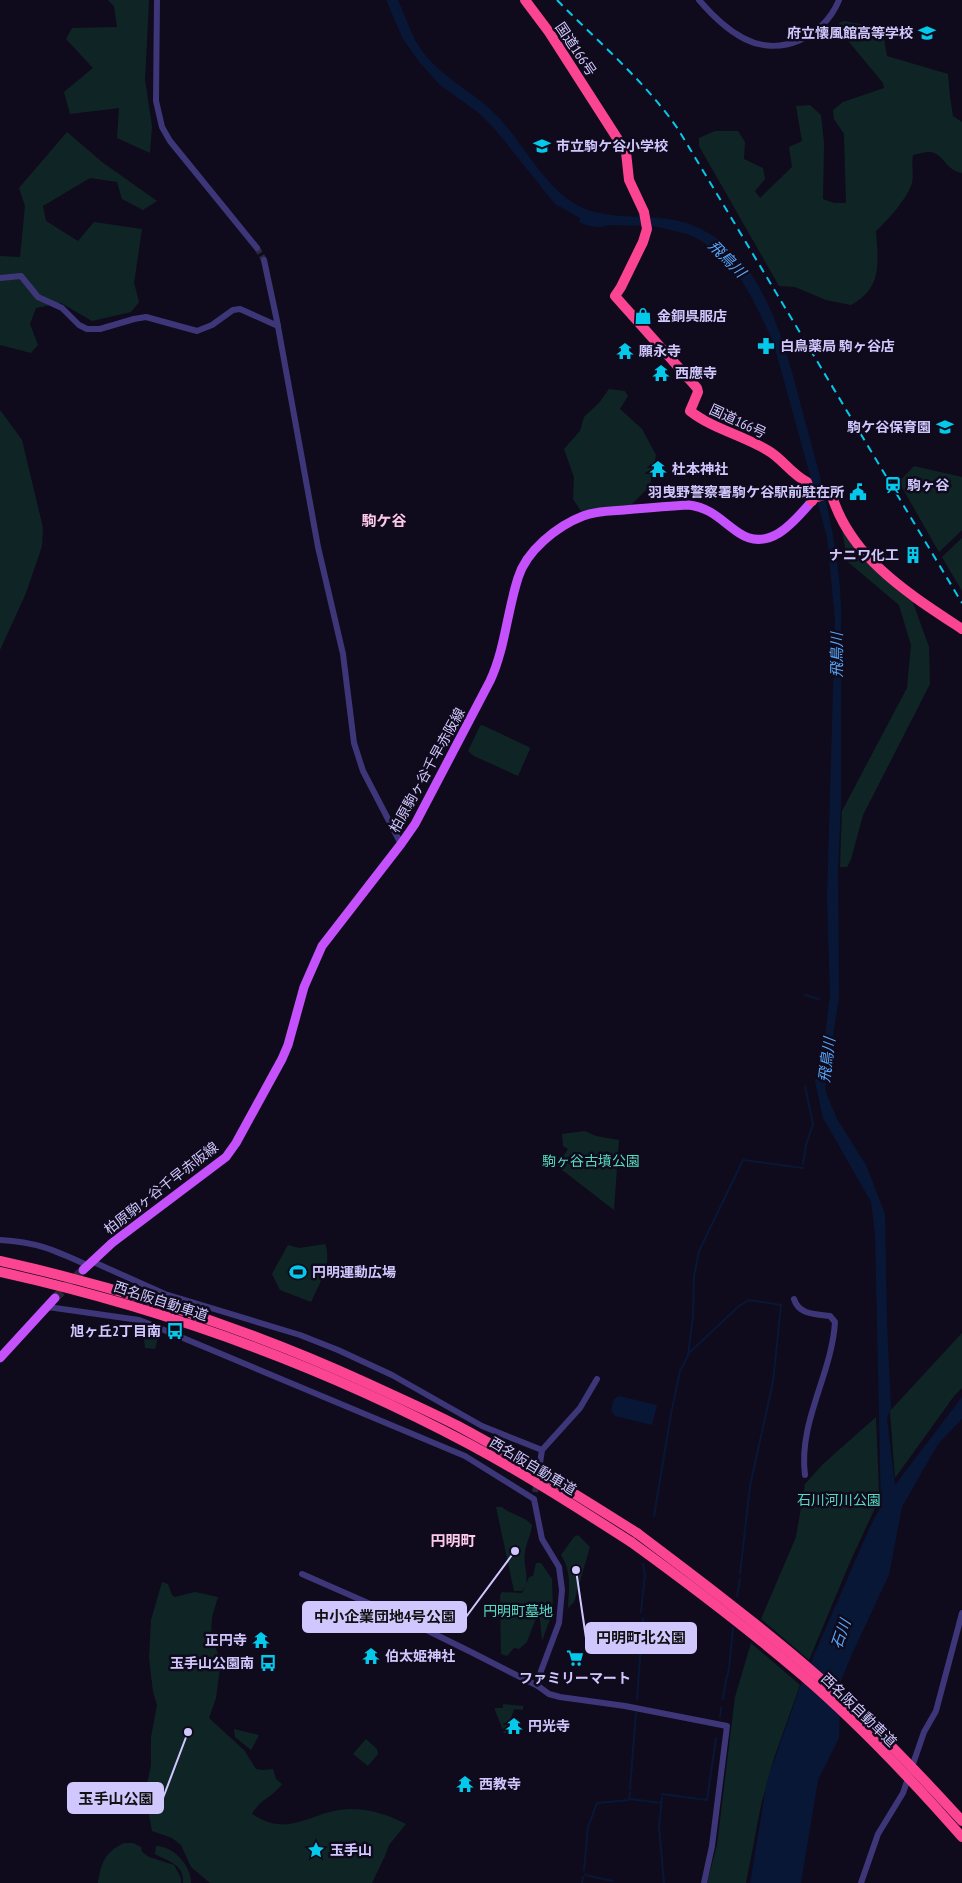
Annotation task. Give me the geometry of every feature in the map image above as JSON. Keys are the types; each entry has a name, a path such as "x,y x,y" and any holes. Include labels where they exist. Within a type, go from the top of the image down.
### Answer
{"highway":[{"name":"国道166号","path":"525,0 585,86 601,116 626,152 629,180 644,214 646,228 643,242 615,296 697,388 698,392 690,411 702,420 776,455 792,472 807,482 813,500"},
{"path":"813,500 831,493 842,522 859,546 881,570 914,597 962,629"},
{"name":"西名阪自動車道","path":"0,1261 132,1294 316,1360 457,1426 522,1462 637,1533 749,1618 813,1672 903,1758 962,1821"},
{"name":"西名阪自動車道","path":"0,1272 84,1292 178,1320 271,1353 360,1391 471,1445 562,1498 631,1542 726,1613 802,1675 865,1734 962,1837"}],"main road":[{"name":"柏原駒ヶ谷千早赤阪線","path":"87,1265 112,1243 220,1162 232,1149 282,1060 307,980 322,946 401,844 431,795 497,667 523,563 547,538 584,515 603,511 689,505 701,506 740,534 753,538 768,538 792,524 813,500"},
{"path":"0,1358 55,1298"}],"street":[{"path":"157,0 156,101 162,127 170,141 257,248"},
{"path":"698,0 734,33 752,42 771,46 796,42 815,32 830,16 839,0"},
{"path":"264,260 278,326 318,547 343,654 354,743 363,771 401,844"},
{"path":"0,278 21,276 38,297 62,308 79,325 87,329 100,329 146,317 197,331 212,325 233,310 240,309 278,326"},
{"path":"0,1240 24,1241 48,1247 87,1265 165,1294 300,1335 392,1375 482,1426 542,1450"},
{"path":"794,1299 796,1306 801,1311 830,1316 835,1322 829,1356 808,1425 804,1465 805,1475"},
{"path":"48,1307 139,1320 152,1325 465,1456 535,1496 542,1539 559,1566 562,1590 559,1623 541,1670 538,1686"},
{"path":"540,1463 542,1450 580,1408 597,1379"},
{"path":"302,1574 400,1618 538,1686 550,1694 728,1726 712,1846 704,1883"},
{"path":"861,1883 878,1834 903,1793 924,1732 936,1711 962,1613"}],"green space":[{"path":"108,0 149,0 145,80 152,126 150,153 117,138 119,108 70,114 64,92 93,68 66,39 72,28 117,27 114,6"},
{"path":"844,21 882,28 887,56 948,74 953,116 962,122 962,173 952,169 934,153 927,152 913,155 913,180 910,189 897,209 876,231 877,264 874,282 869,291 851,305 826,300 795,287 779,286 699,146 699,138 715,131 738,131 745,142 744,159 763,168 765,179 755,191 760,198 792,167 789,147 802,141 796,106 810,105 821,115 824,143 823,199 834,203 846,203 844,134 834,119 833,110 843,102 884,88 883,83 840,31 839,23"},
{"path":"67,132 102,162 157,201 143,210 122,199 117,182 90,178 43,206 46,221 78,241 94,222 142,229 134,283 139,302 131,312 92,321 61,303 36,308 30,324 38,345 31,353 0,345 0,256 20,257 25,206 19,188"},
{"path":"609,389 625,391 628,396 620,409 642,429 656,455 650,486 630,506 581,511 573,499 574,477 564,449 580,431 584,417 599,403"},
{"path":"0,410 22,440 43,528 42,546 26,593 0,650"},
{"path":"914,466 962,477 962,530 939,552 899,482"},
{"path":"842,531 912,600 929,647 930,684 863,815 847,867 840,867 842,811 907,688 911,645 899,605 848,562"},
{"path":"962,538 962,591 942,557"},
{"path":"482,725 529,747 530,749 518,776 474,756 468,751"},
{"name":"駒ヶ谷古墳公園","path":"585,1131 596,1136 619,1140 614,1210 557,1166 568,1149 563,1146 562,1134"},
{"name":"円明運動広場","path":"325,1244 327,1251 326,1266 311,1302 280,1290 272,1274 288,1245 299,1248"},
{"path":"146,1326 160,1331 155,1349 145,1348 143,1330"},
{"name":"石川河川公園","path":"962,1333 962,1388 954,1396 895,1478 890,1411"},
{"name":"石川河川公園","path":"876,1417 879,1493 875,1508 809,1660 761,1619 796,1537 805,1484 823,1464"},
{"name":"円明町墓地","path":"496,1507 502,1507 532,1525 525,1556 526,1584 529,1577 533,1576 536,1563 541,1563 552,1579 553,1611 542,1641 540,1619 536,1618 527,1642 519,1649 514,1648 507,1656 501,1654 500,1595 502,1592 522,1593 526,1586 522,1591 514,1591"},
{"path":"578,1535 590,1547 574,1602 568,1608 568,1574 561,1555 574,1537"},
{"path":"162,1582 168,1584 172,1595 175,1597 195,1592 218,1597 212,1617 211,1636 221,1661 216,1698 209,1718 244,1750 256,1769 273,1769 276,1779 282,1784 258,1805 252,1814 266,1821 290,1824 337,1810 358,1809 379,1813 406,1824 389,1845 372,1883 210,1883 191,1867 181,1845 172,1838 152,1831 145,1795 151,1765 151,1737 157,1705 153,1692 149,1658 151,1620"},
{"path":"751,1643 800,1685 774,1758 761,1805 746,1883 707,1883 717,1845 735,1697"},
{"path":"503,1704 523,1706 523,1710 514,1709 509,1725 506,1726 506,1733 504,1733 495,1710 495,1708 503,1708"},
{"path":"234,1729 259,1735 251,1750 235,1737"},
{"path":"366,1739 377,1749 378,1754 368,1766 353,1754"},
{"path":"124,1843 133,1843 141,1847 142,1852 149,1857 174,1865 181,1878 181,1883 98,1883 108,1854"},
{"path":"156,1846 169,1849 180,1858 188,1870 191,1883 183,1883 183,1877 178,1867 155,1854"}],"water":[{"path":"386,0 398,0 415,40 427,57 436,67 480,100 500,119 540,171 563,196 576,205 591,211 621,216 665,218 680,221 710,234 731,250 749,271 763,295 785,348 819,471 829,515 837,559 841,604 841,804 838,870 839,997 825,1090 837,1119 866,1165 885,1214 891,1408 887,1418 895,1485 962,1397 962,1419 938,1444 902,1507 889,1575 841,1681 839,1738 818,1780 801,1883 750,1883 767,1781 800,1687 881,1506 875,1233 871,1202 823,1118 815,1081 825,1037 830,994 827,900 835,620 827,537 773,341 741,279 713,249 687,234 653,226 590,226 579,222 580,218 555,204 494,128 480,114 440,85 420,63 403,39"},
{"path":"619,1396 657,1405 652,1425 615,1416 611,1410 614,1399"}],"waterway":[{"path":"805,995 819,999"},
{"path":"803,1164 806,1145 813,1124 805,1086"},
{"path":"654,1516 680,1371 688,1356 693,1316 694,1276 699,1251 743,1160 803,1168"},
{"path":"688,1354 739,1306 749,1300 781,1305 773,1382 750,1486 740,1574"},
{"path":"641,1612 645,1575 643,1564"},
{"path":"737,1596 740,1579"},
{"path":"637,1699 643,1618"},
{"path":"723,1699 729,1669 733,1628"},
{"path":"720,1717 721,1708"},
{"path":"630,1789 636,1713"},
{"path":"662,1794 707,1800 716,1738"},
{"path":"584,1870 588,1827 597,1803 629,1800 630,1793"},
{"path":"662,1797 659,1827 664,1883"},
{"path":"630,1799 661,1803"},
{"path":"585,1875 613,1881"},
{"path":"582,1883 583,1877"}],"tunnel":[{"path":"257,248 264,260"},
{"path":"55,1298 83,1270"},
{"path":"535,1492 537,1481"}],"railway":[{"path":"557,0 636,78 678,129 962,603"}],"place":[{"name":"府立懐風館高等学校","path":"927,33"},
{"name":"市立駒ケ谷小学校","path":"542,146"},
{"name":"金銅呉服店","path":"643,316"},
{"name":"白鳥薬局 駒ヶ谷店","path":"766,346"},
{"name":"願永寺","path":"625,351"},
{"name":"西應寺","path":"661,373"},
{"name":"駒ケ谷保育園","path":"945,427"},
{"name":"杜本神社","path":"658,469"},
{"name":"駒ヶ谷","path":"893,485"},
{"name":"羽曳野警察署駒ケ谷駅前駐在所","path":"858,492"},
{"name":"ナニワ化工","path":"913,555"},
{"name":"円明運動広場","path":"298,1272"},
{"name":"旭ヶ丘2丁目南","path":"175,1331"},
{"name":"中小企業団地4号公園","path":"515,1551"},
{"name":"円明町北公園","path":"576,1570"},
{"name":"正円寺","path":"261,1640"},
{"name":"伯太姫神社","path":"371,1656"},
{"name":"ファミリーマート","path":"575,1658"},
{"name":"玉手山公園南","path":"268,1663"},
{"name":"円光寺","path":"514,1726"},
{"name":"玉手山公園","path":"188,1732"},
{"name":"西教寺","path":"465,1784"},
{"name":"玉手山","path":"316,1850"}],"district":[{"name":"駒ケ谷","path":"384,521"},
{"name":"円明町","path":"453,1541"}],"water label":[{"name":"飛鳥川","path":"727,259"},
{"name":"飛鳥川","path":"837,655"},
{"name":"飛鳥川","path":"827,1060"},
{"name":"石川","path":"841,1634"}]}
